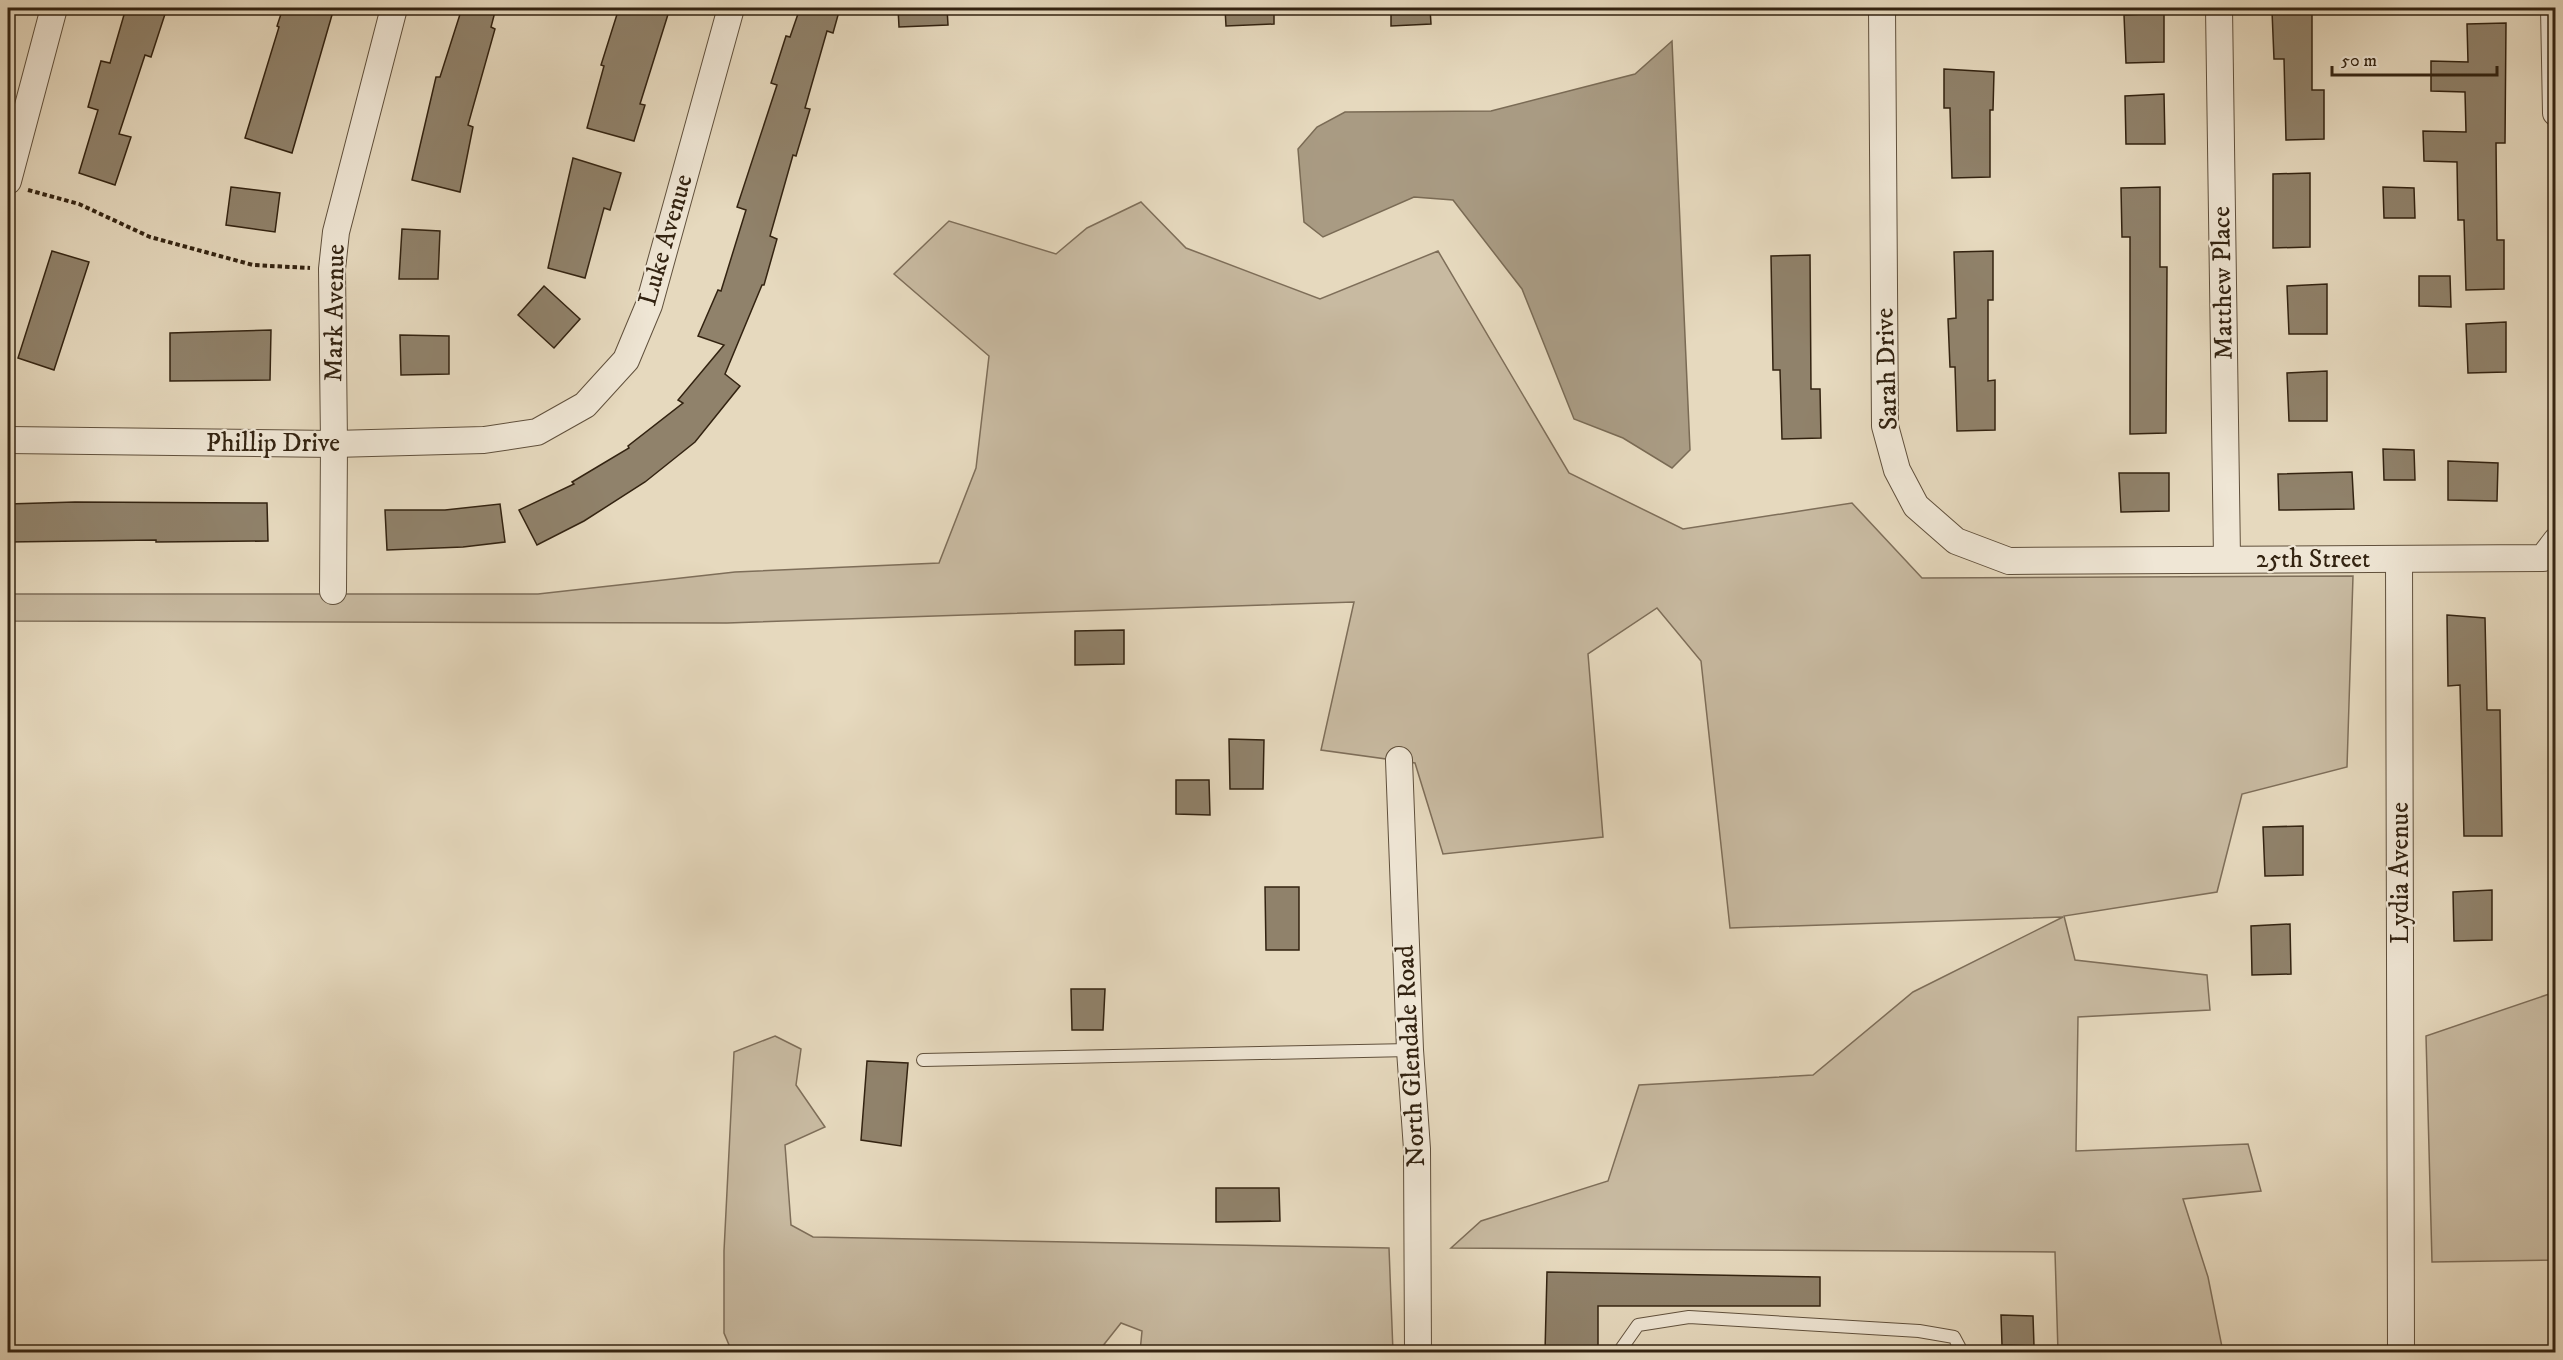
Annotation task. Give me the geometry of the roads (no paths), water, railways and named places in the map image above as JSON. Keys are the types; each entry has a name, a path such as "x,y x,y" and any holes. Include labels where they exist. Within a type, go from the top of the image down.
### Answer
{"street":[{"path":"13,184 54,8"},
{"name":"Mark Avenue","path":"333,591 332,269 336,232 394,8"},
{"name":"Luke Avenue","path":"537,432 585,405 626,360 649,305 731,8"},
{"name":"Sarah Drive","path":"1882,8 1885,426 1897,470 1916,506 1956,541 2009,561 2227,558"},
{"name":"Matthew Place","path":"2219,8 2227,558"},
{"path":"2554,8 2556,113"},
{"name":"Phillip Drive","path":"8,440 334,444 484,440 537,432"},
{"path":"2399,559 2543,558 2556,541"},
{"name":"25th Street","path":"2227,558 2399,559"},
{"name":"Lydia Avenue","path":"2399,559 2401,1353"},
{"name":"North Glendale Road","path":"1399,760 1410,1050 1417,1149 1418,1353"}],"lane":[{"path":"922,1060 1410,1050"},
{"path":"1619,1353 1638,1325 1689,1317 1919,1331 1954,1337 1962,1353"}]}
